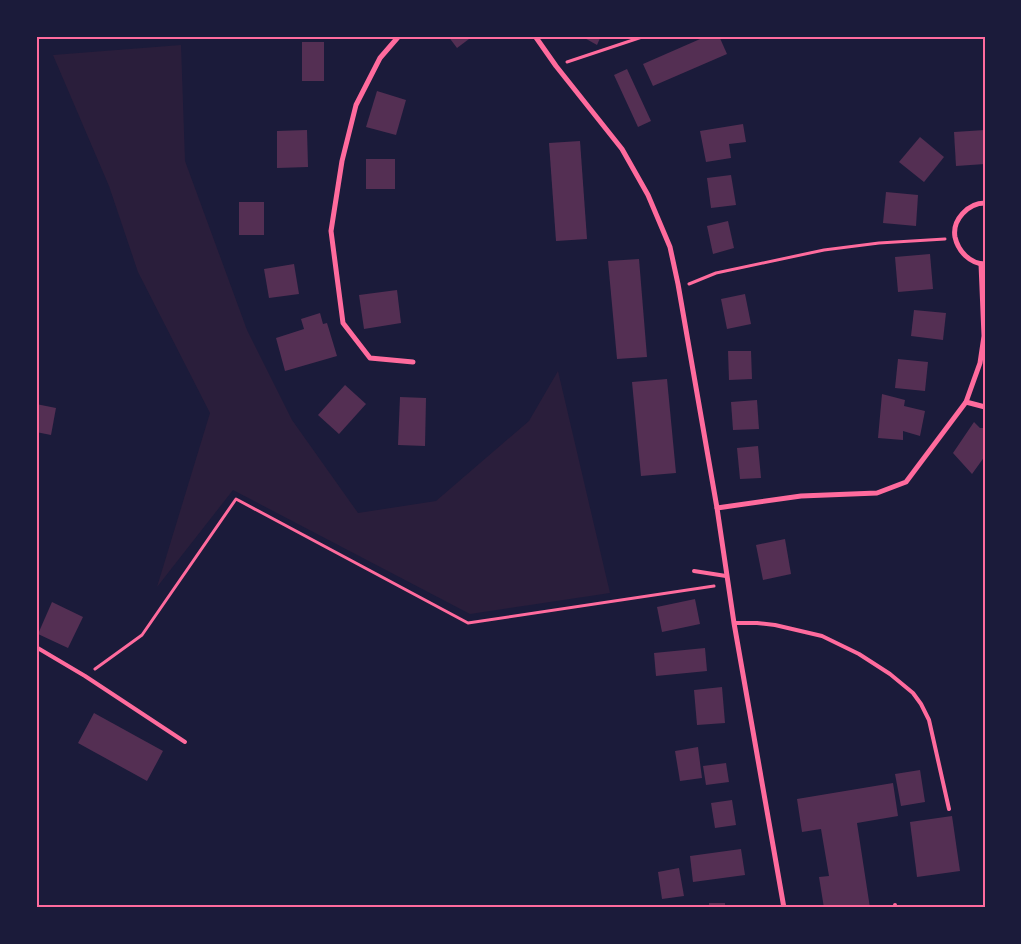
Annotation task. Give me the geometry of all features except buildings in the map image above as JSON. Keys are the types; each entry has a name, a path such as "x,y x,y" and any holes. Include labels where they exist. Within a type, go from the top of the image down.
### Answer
{"street":[{"path":"399,36 380,58 356,105 342,161 331,231 343,323 370,358 413,362"},
{"path":"535,36 556,66 622,149 648,195 670,247 679,288 717,508 727,584 784,908"},
{"path":"717,508 801,496 877,494 906,482 966,402 980,363 984,336 983,264 972,261 962,253 955,238 956,228 961,216 968,208 979,203 985,203"},
{"path":"966,402 985,408"}],"lane":[{"path":"694,571 726,576"},
{"path":"734,624 757,622 822,636 859,654 890,674 913,693 929,720 949,809"},
{"path":"36,648 85,676 185,742"}],"path":[{"path":"556,66 645,36"},
{"path":"679,288 716,273 824,250 879,243 955,238"},
{"path":"85,676 142,636 236,499 468,623 727,584"}],"shaded area":[{"path":"181,45 185,161 247,330 292,420 358,513 436,501 529,421 558,371 610,593 470,614 233,490 157,587 210,413 138,272 109,186 53,55"}]}
